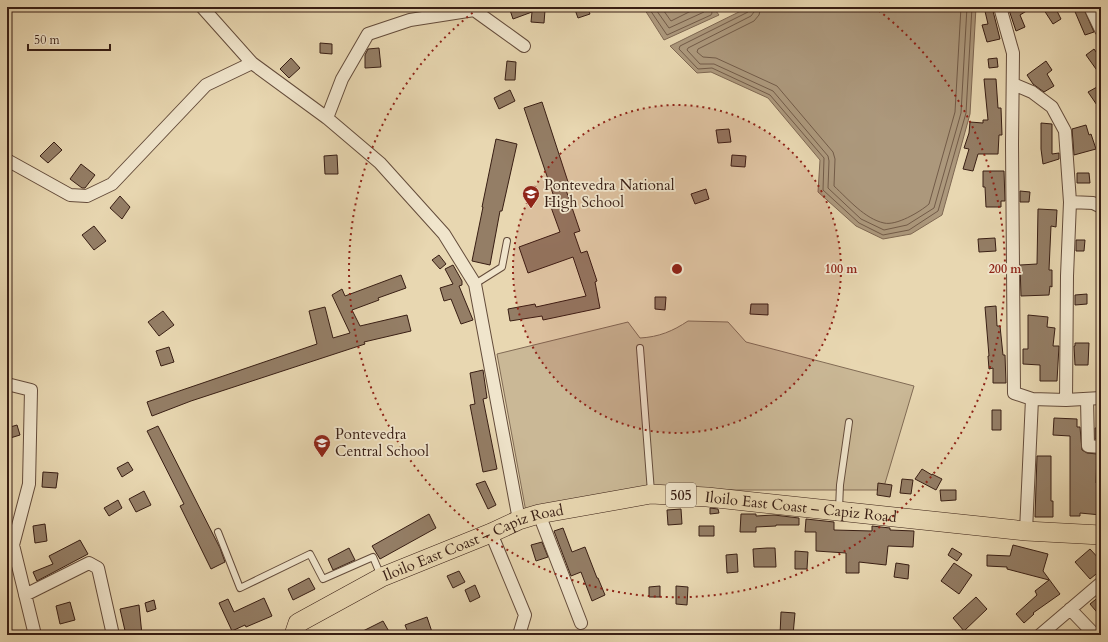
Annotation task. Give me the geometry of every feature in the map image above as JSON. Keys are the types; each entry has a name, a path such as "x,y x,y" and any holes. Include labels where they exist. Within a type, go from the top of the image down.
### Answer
{"main road":[{"name":"Iloilo East Coast – Capiz Road","path":"294,635 298,623 382,577 491,533 519,520 539,514 651,494 708,497 1026,531 1101,536"}],"street":[{"path":"202,7 252,62 328,118 380,163 444,234 475,284 519,520"},
{"path":"1000,7 1013,53 1014,84 1012,144 1014,394 1032,399 1066,400 1101,398"},
{"path":"1090,7 1101,30"},
{"path":"328,118 342,79 368,34 410,20 474,10 524,46"},
{"path":"9,164 70,195 87,196 112,184 206,85 252,62"},
{"path":"1014,84 1032,92 1052,107 1064,131 1070,202 1067,276 1066,400"},
{"path":"1070,202 1093,203 1101,207"},
{"path":"7,384 31,390 29,484 13,545"},
{"path":"1026,531 1032,399"},
{"path":"1087,399 1088,446 1101,447"},
{"path":"539,514 582,623"},
{"path":"7,528 13,545 35,635"},
{"path":"491,533 525,615 519,635"},
{"path":"25,595 89,563 98,568 113,635"},
{"path":"1040,635 1101,583"},
{"path":"1070,609 1095,635"}],"lane":[{"path":"475,284 502,267 507,241"},
{"path":"640,348 645,397 651,494"},
{"path":"839,511 840,485 849,422"},
{"path":"218,532 240,588 310,554 323,579 373,557 382,577"}],"shaded area":[{"path":"688,321 728,322 746,342 914,386 883,490 715,490 526,512 497,354 628,322 640,338 666,333"}],"water":[{"path":"643,7 713,7 719,15 664,40"},
{"path":"749,7 976,7 970,114 942,215 911,234 883,239 856,226 818,192 820,160 768,98 711,72 697,73 670,46"}],"building":[{"path":"509,7 545,10 544,23 531,22 532,12 513,19"},
{"path":"574,7 587,7 590,14 578,18"},
{"path":"984,7 992,7 1000,39 987,42 982,25 988,24"},
{"path":"1008,7 1033,7 1020,15 1025,27 1016,31"},
{"path":"1042,7 1055,7 1061,19 1053,24"},
{"path":"1073,7 1083,7 1094,32 1085,35"},
{"path":"320,43 332,44 332,54 320,53"},
{"path":"379,48 381,67 365,68 365,55 368,49"},
{"path":"1094,49 1101,59 1101,76 1086,55"},
{"path":"291,58 300,68 289,78 280,69"},
{"path":"997,58 998,67 989,68 988,59"},
{"path":"507,61 516,62 515,80 505,80"},
{"path":"1046,61 1052,70 1047,74 1054,86 1044,92 1033,84 1027,75"},
{"path":"984,79 996,79 998,108 1001,108 1002,135 999,135 998,154 978,154 973,171 963,169 969,149 964,148 969,133 970,122 983,123 983,120 988,120"},
{"path":"1097,87 1101,93 1101,111 1088,92"},
{"path":"510,90 515,101 499,109 494,98"},
{"path":"542,102 570,188 566,190 580,231 574,233 581,253 587,251 597,281 595,282 600,308 543,320 542,316 510,321 508,309 535,304 536,307 586,296 573,257 528,273 519,247 560,232 548,199 554,197 524,108"},
{"path":"1041,123 1052,124 1052,154 1059,153 1059,159 1043,164 1041,149"},
{"path":"1086,125 1096,149 1074,155 1072,129"},
{"path":"729,129 731,142 718,143 716,130"},
{"path":"496,139 517,144 502,211 500,211 490,265 472,261"},
{"path":"54,142 62,150 48,163 40,156"},
{"path":"337,155 338,174 325,174 324,156"},
{"path":"732,155 746,156 745,167 731,166"},
{"path":"81,164 95,175 85,188 82,188 70,179"},
{"path":"983,171 1004,171 1005,201 1001,201 1001,207 986,207 985,187 983,187"},
{"path":"1077,173 1089,173 1090,183 1077,183"},
{"path":"706,189 709,199 695,204 691,194"},
{"path":"1020,191 1030,192 1029,202 1020,202"},
{"path":"120,196 130,207 122,219 110,208"},
{"path":"1038,209 1057,210 1056,227 1051,226 1049,270 1052,270 1052,287 1050,286 1049,295 1021,296 1020,265 1037,264"},
{"path":"94,226 106,241 94,250 82,235"},
{"path":"995,238 996,251 979,252 978,239"},
{"path":"1076,240 1085,240 1084,251 1076,251"},
{"path":"439,255 446,264 440,269 432,260"},
{"path":"453,265 462,281 462,285 459,286 473,320 461,324 451,299 444,301 440,288 453,284 445,269"},
{"path":"401,275 406,288 378,298 379,300 352,310 360,326 407,315 411,331 364,342 365,344 191,401 152,416 147,402 317,344 309,311 325,307 333,338 350,333 332,295 342,289 345,296"},
{"path":"1087,294 1087,304 1075,305 1075,295"},
{"path":"655,297 666,297 665,310 655,309"},
{"path":"751,304 768,304 768,315 750,314"},
{"path":"996,306 997,326 1000,326 1003,355 1005,355 1006,383 993,383 993,368 989,369 985,307"},
{"path":"163,311 174,325 159,336 148,322"},
{"path":"1028,315 1048,317 1047,327 1055,328 1053,346 1059,346 1057,381 1040,381 1040,365 1023,364 1023,349 1028,349"},
{"path":"1075,343 1089,343 1088,365 1075,365"},
{"path":"169,347 174,362 161,366 156,351"},
{"path":"483,370 487,398 483,399 497,469 483,472 470,405 475,404 470,373"},
{"path":"992,410 1001,410 1001,430 992,430"},
{"path":"1054,418 1077,419 1077,427 1080,427 1082,450 1087,453 1097,454 1096,483 1101,484 1101,515 1080,513 1080,516 1070,516 1070,436 1053,435"},
{"path":"17,425 20,435 7,439 7,428"},
{"path":"158,426 220,548 225,562 211,569 180,506 184,504 147,431"},
{"path":"1095,428 1101,428 1101,439 1095,439"},
{"path":"1037,456 1051,456 1051,501 1053,501 1053,517 1035,517"},
{"path":"128,462 133,470 122,477 117,468"},
{"path":"922,469 942,479 936,490 915,479"},
{"path":"43,472 58,473 56,488 42,487"},
{"path":"902,479 913,480 911,494 900,493"},
{"path":"485,481 496,505 488,509 476,484"},
{"path":"878,483 892,485 890,497 877,495"},
{"path":"940,490 956,490 956,500 941,501"},
{"path":"144,491 151,505 136,512 129,499"},
{"path":"118,500 122,508 109,516 104,508"},
{"path":"710,508 718,509 719,513 710,514"},
{"path":"681,509 682,524 668,525 667,510"},
{"path":"429,514 436,528 380,559 372,546"},
{"path":"741,514 756,514 756,516 774,515 799,518 799,525 756,527 756,532 740,532"},
{"path":"806,519 834,522 834,530 872,531 872,526 890,528 890,530 914,531 913,547 888,546 886,565 859,562 859,573 846,573 846,553 816,551 816,532 805,532"},
{"path":"45,524 47,541 35,543 33,526"},
{"path":"699,526 714,526 714,536 699,536"},
{"path":"563,528 572,552 585,547 605,595 592,601 581,572 571,576 554,531"},
{"path":"80,540 88,554 37,581 33,572 53,564 49,556"},
{"path":"542,542 548,557 536,561 531,545"},
{"path":"1013,545 1048,554 1043,571 1060,594 1033,613 1034,614 1024,623 1016,614 1037,595 1035,591 1049,580 1007,569 1007,567 987,566 987,555 1010,556"},
{"path":"349,548 355,560 333,570 328,559"},
{"path":"775,548 776,567 754,567 753,549"},
{"path":"952,548 962,554 957,561 948,555"},
{"path":"1090,549 1101,561 1101,570 1090,579 1075,562"},
{"path":"795,551 808,552 807,569 795,569"},
{"path":"737,554 738,572 727,573 726,555"},
{"path":"896,563 909,565 908,579 894,577"},
{"path":"954,563 972,575 959,594 941,581"},
{"path":"459,571 465,582 453,588 447,576"},
{"path":"309,578 315,589 293,600 288,589"},
{"path":"475,585 480,597 470,602 465,590"},
{"path":"660,586 660,597 649,597 649,587"},
{"path":"676,586 688,587 687,605 676,604"},
{"path":"1101,595 1101,617 1090,604"},
{"path":"976,597 987,609 964,631 953,618"},
{"path":"264,598 272,616 232,631 219,603 228,599 234,612"},
{"path":"154,600 156,609 147,612 145,603"},
{"path":"70,602 75,620 60,624 56,606"},
{"path":"139,605 142,635 126,635 120,609"},
{"path":"781,612 795,613 793,635 780,635"},
{"path":"427,617 433,635 409,635 405,625"},
{"path":"383,621 391,635 355,635"}],"place":[{"name":"Pontevedra National High School","path":"531,209"},
{"name":"Pontevedra Central School","path":"322,458"}]}
